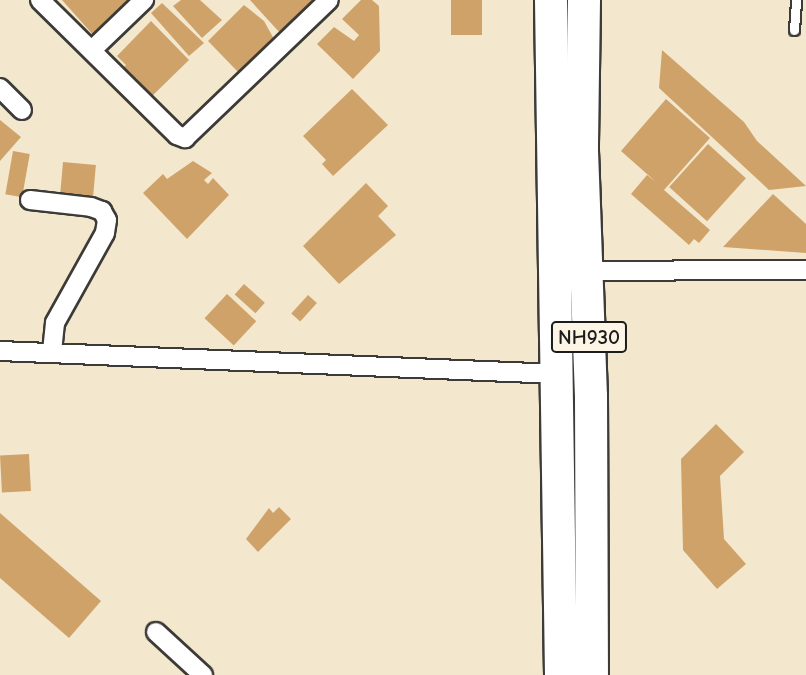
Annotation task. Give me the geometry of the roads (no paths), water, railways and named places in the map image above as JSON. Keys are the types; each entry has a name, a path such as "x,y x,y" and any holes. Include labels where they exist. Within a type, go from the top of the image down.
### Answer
{"highway":[{"name":"NH930","path":"551,0 572,270 592,675"},
{"name":"NH930","path":"561,675 559,374 572,270 582,151 584,0"}],"street":[{"path":"40,0 93,49 177,135 185,138 329,0"},
{"path":"93,49 144,0"},
{"path":"0,88 22,110"},
{"path":"30,200 91,207 102,211 107,220 105,233 55,324 52,353"},
{"path":"572,270 806,270"},
{"path":"0,351 559,374"},
{"path":"156,632 203,675"}],"lane":[{"path":"794,30 796,0"}]}
